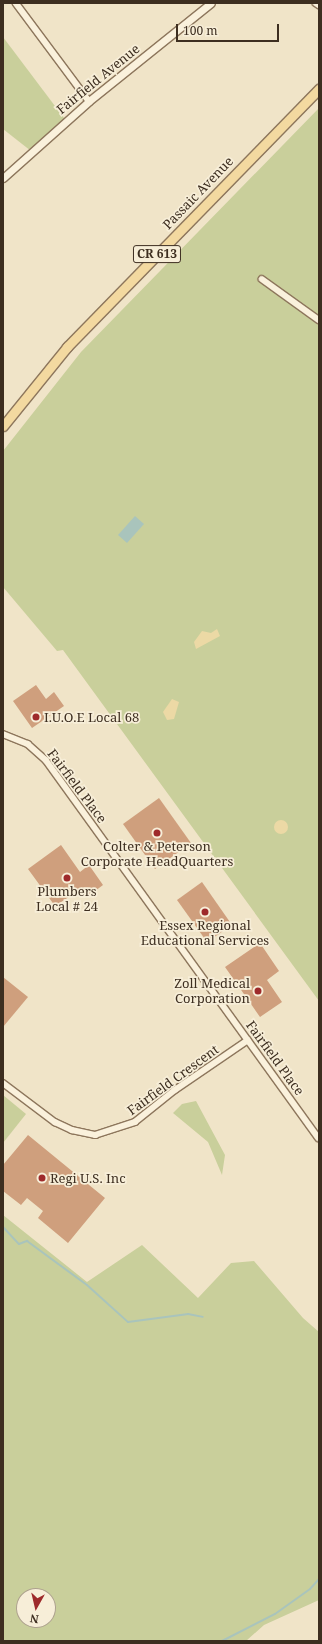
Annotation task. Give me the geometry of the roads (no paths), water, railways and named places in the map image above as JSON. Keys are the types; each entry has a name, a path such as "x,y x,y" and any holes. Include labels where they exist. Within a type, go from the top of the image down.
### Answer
{"main road":[{"name":"Passaic Avenue","path":"3,426 67,347 319,89"}],"street":[{"path":"16,3 89,101"},
{"name":"Fairfield Avenue","path":"3,178 89,101 211,3"},
{"path":"316,3 319,6"},
{"path":"262,279 319,320"},
{"name":"Fairfield Place","path":"3,734 28,744 46,760 319,1138"},
{"name":"Fairfield Crescent","path":"3,1083 55,1122 72,1130 95,1135 135,1122 175,1090 248,1040"}],"water":[{"path":"135,516 144,524 127,543 118,535"}],"waterway":[{"path":"3,1227 19,1244 27,1241 87,1285 128,1322 188,1314 203,1317"},
{"path":"222,1641 275,1614 310,1589 319,1579"}],"place":[{"name":"I.U.O.E Local 68","path":"36,717"},
{"name":"Colter & Peterson Corporate HeadQuarters","path":"157,833"},
{"name":"Plumbers Local # 24","path":"67,878"},
{"name":"Essex Regional Educational Services","path":"205,912"},
{"name":"Zoll Medical Corporation","path":"258,991"},
{"name":"Regi U.S. Inc","path":"42,1178"}]}
